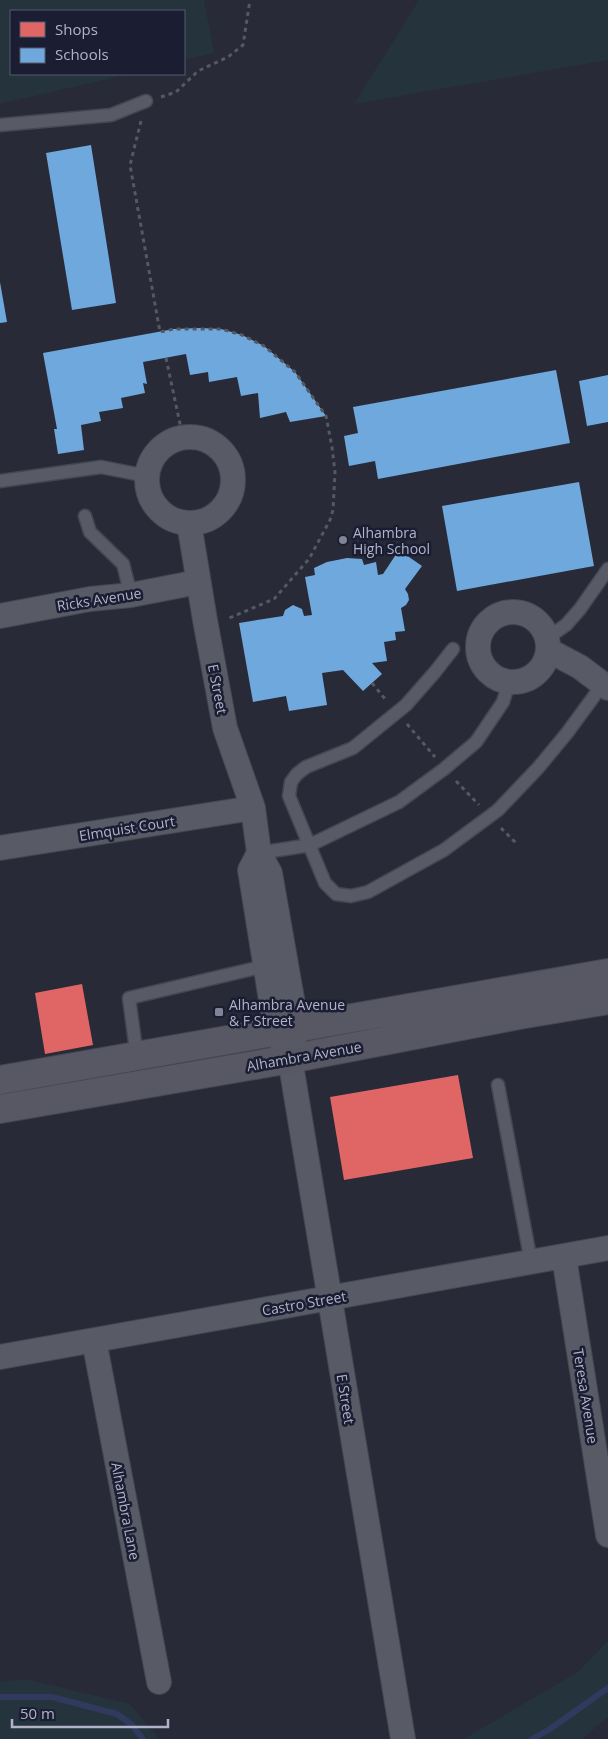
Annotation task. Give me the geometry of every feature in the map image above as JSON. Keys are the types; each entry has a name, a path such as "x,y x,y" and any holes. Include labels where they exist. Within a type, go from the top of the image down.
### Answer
{"main road":[{"name":"Alhambra Avenue","path":"0,1080 608,973"},
{"name":"Alhambra Avenue","path":"0,1109 290,1059 509,1016 608,1000"}],"street":[{"path":"183,438 200,438 215,444 226,457 232,473 233,485 230,496 214,516 202,521 189,523 177,521 159,510 148,490 147,476 150,464 156,453 165,444 183,438"},
{"name":"E Street","path":"189,523 225,728 253,808 259,852 250,870 275,965 403,1739"},
{"name":"Ricks Avenue","path":"0,616 90,599 131,595 198,582"},
{"path":"512,612 524,613 542,627 547,644 545,661 531,677 509,682 488,672 481,662 478,651 479,639 483,628 501,614 512,612"},
{"path":"547,644 606,686"},
{"name":"Elmquist Court","path":"0,848 253,808"},
{"name":"Castro Street","path":"0,1357 608,1248"},
{"name":"Teresa Avenue","path":"564,1257 608,1535"},
{"name":"Alhambra Lane","path":"94,1340 159,1682"}],"lane":[{"path":"0,125 111,115 146,101"},
{"path":"0,481 101,466 147,476"},
{"path":"85,516 90,532 123,564 131,595"},
{"path":"547,644 580,609 608,569"},
{"path":"453,649 406,705 353,748 306,767 290,782 288,796 326,883 336,894 351,896 368,892 444,850 498,810 555,747 606,686"},
{"path":"259,852 310,845 399,802 444,769 476,742 504,702 509,682"},
{"path":"137,1057 129,998 275,965"},
{"path":"498,1085 531,1262"}],"path":[{"path":"205,620 227,619 274,599 309,559 330,520 333,510 334,472 332,447 326,416 295,372 264,346 242,335 221,329 174,329 160,332 130,165 146,101 176,92 198,71 228,57 243,45 250,0"},
{"path":"166,358 183,438"}],"shaded area":[{"path":"0,0 204,0 214,53 185,60 185,10 10,10 10,75 126,75 0,104"},
{"path":"419,0 608,0 608,60 354,104"},
{"path":"608,1641 608,1717 582,1739 464,1739 579,1671"},
{"path":"25,1679 130,1704 159,1739 0,1739 0,1682"}],"building: Shops":[{"path":"82,984 93,1045 45,1054 35,993"},
{"path":"458,1075 473,1158 344,1180 330,1097"}],"building: Schools":[{"path":"91,145 116,303 72,310 46,153"},
{"path":"0,282 7,322 0,323"},
{"path":"174,329 221,329 242,335 264,346 295,372 326,416 290,422 286,412 260,418 258,393 241,396 237,377 209,382 208,372 190,375 186,354 143,362 147,384 143,383 145,393 121,398 123,408 99,412 101,421 81,425 84,450 58,454 54,429 57,429 43,353"},
{"path":"556,370 570,443 378,479 375,461 349,466 344,436 358,433 353,407"},
{"path":"608,375 608,422 587,426 579,381"},
{"path":"579,482 594,566 457,591 442,506"},
{"path":"399,550 422,566 405,589 409,600 401,608 405,631 395,632 396,640 384,642 387,661 372,663 382,674 363,691 343,670 322,673 327,705 289,711 286,696 253,702 239,623 283,616 285,610 293,605 302,609 304,616 312,615 305,577 315,575 314,568 327,562 347,558 362,559 364,565 376,562 378,575 383,574"}],"waterway":[{"path":"532,1739 550,1729 608,1688"},
{"path":"0,1697 52,1697 117,1714 132,1725 143,1739"}],"place":[{"name":"Alhambra High School","path":"343,540"},
{"name":"Alhambra Avenue & F Street","path":"219,1012"}]}
